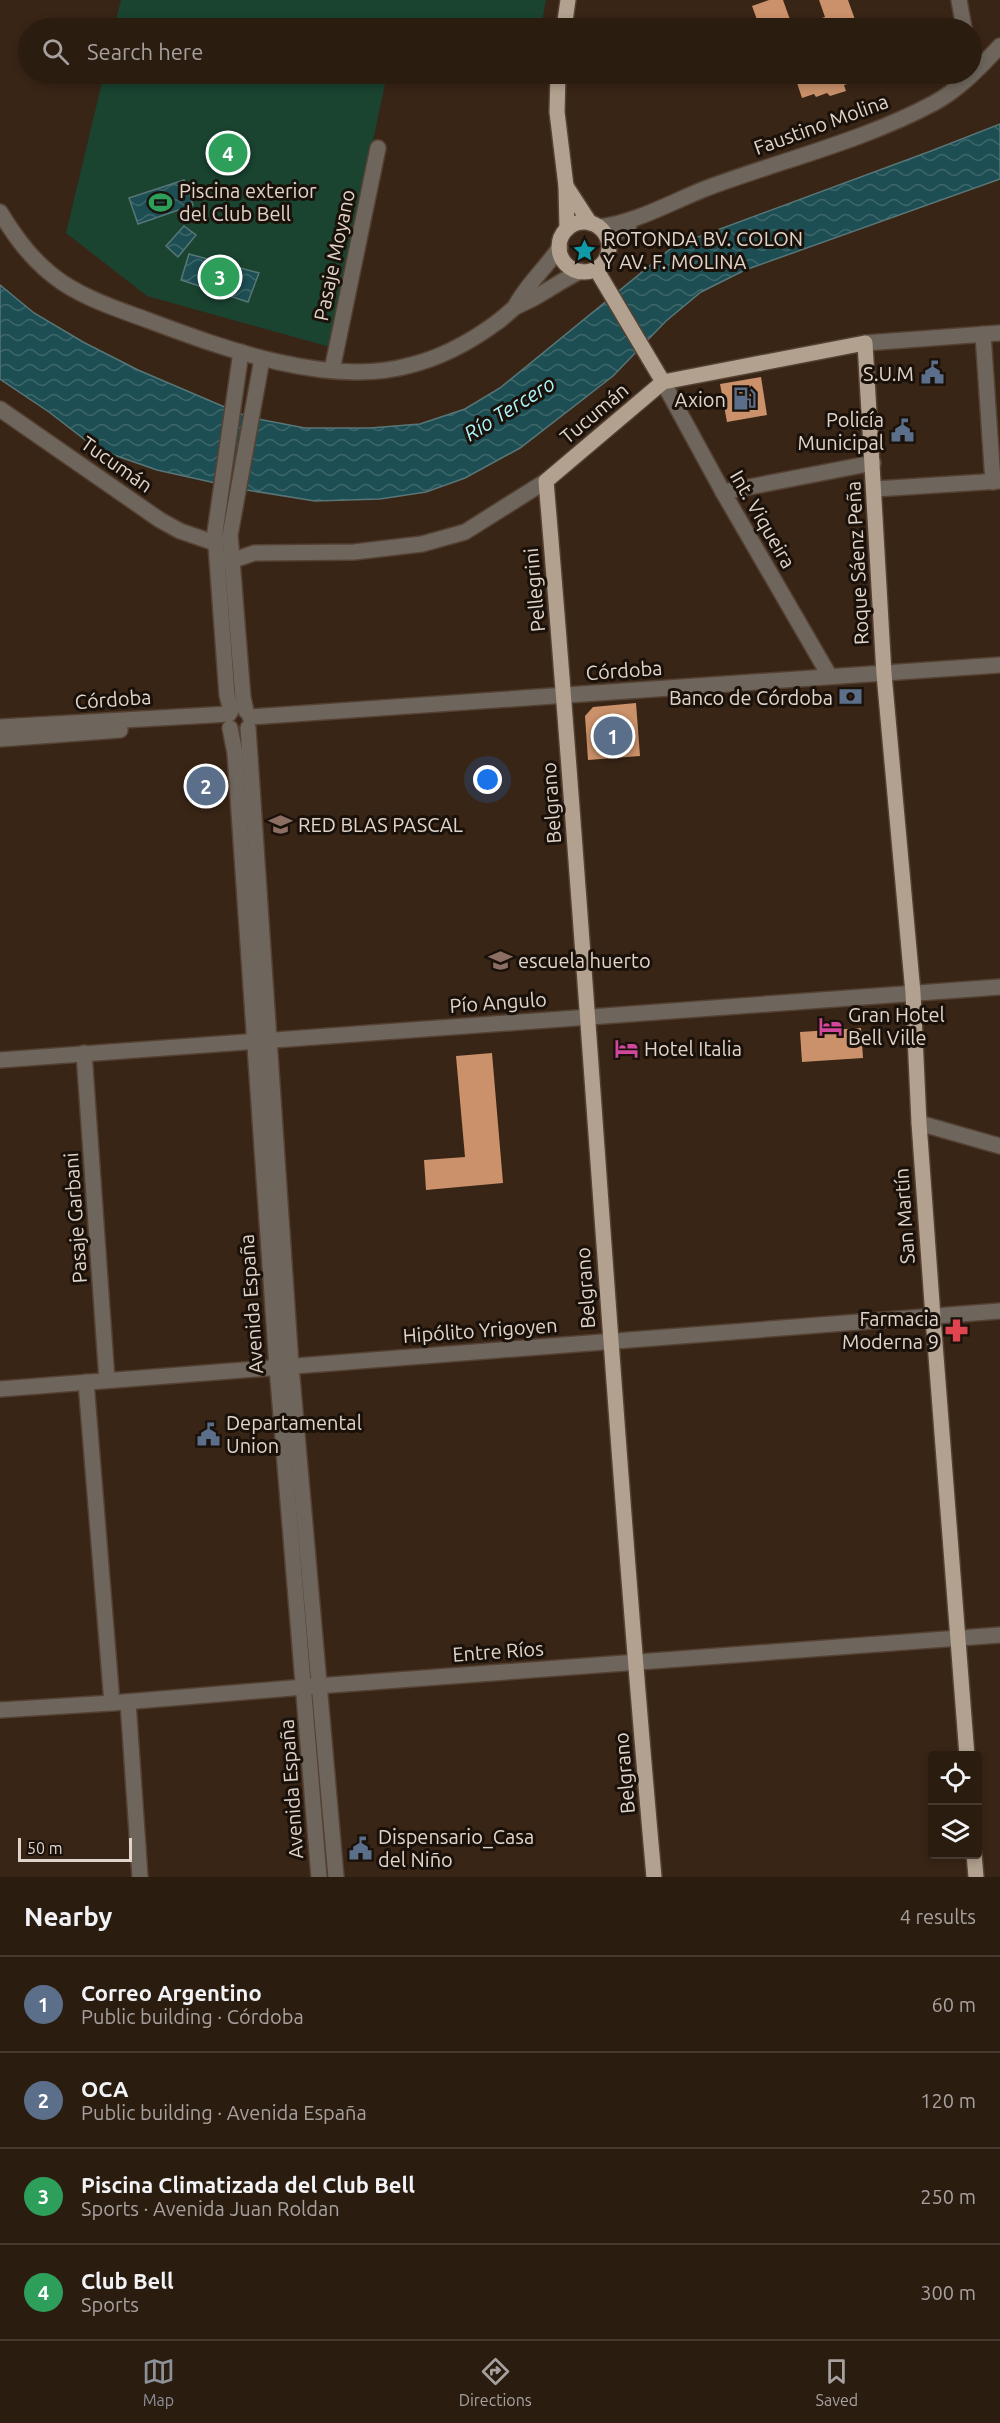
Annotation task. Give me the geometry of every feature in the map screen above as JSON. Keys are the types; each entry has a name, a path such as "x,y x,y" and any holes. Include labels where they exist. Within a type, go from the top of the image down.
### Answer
{"main road":[{"path":"565,18 568,0"},
{"path":"558,84 557,112 566,186 567,229"},
{"path":"566,186 599,230 608,254 603,262 588,270"},
{"path":"599,230 580,222 567,229 560,247 562,256 568,265 588,270 603,283 663,382"},
{"name":"Tucumán","path":"546,481 663,382 865,343"},
{"name":"Roque Sáenz Peña","path":"865,343 884,674"},
{"name":"Pellegrini","path":"546,481 564,696"},
{"name":"San Martín","path":"884,674 913,993 919,1123 967,1751"},
{"name":"Belgrano","path":"564,696 610,1341 654,1877"},
{"path":"974,1859 976,1877"}],"street":[{"path":"959,0 962,18"},
{"name":"Faustino Molina","path":"982,61 1000,46"},
{"name":"Faustino Molina","path":"599,230 641,216 705,189 874,129 935,103 956,84"},
{"name":"Pasaje Moyano","path":"332,370 378,148"},
{"path":"0,212 18,241 39,265 63,283 97,301 198,339 262,359 332,370 369,371 398,368 440,357 473,339 515,307 536,297 562,279 588,270"},
{"path":"515,307 524,292 560,247"},
{"name":"Tucumán","path":"865,343 1000,333"},
{"path":"875,489 996,482 983,334"},
{"path":"237,719 227,695 215,543 241,352"},
{"path":"237,719 230,535 262,359"},
{"name":"Int. Viqueira","path":"663,382 723,492 829,675"},
{"name":"Tucumán","path":"0,409 160,520 180,531 215,543"},
{"path":"723,492 873,463"},
{"name":"Tucumán","path":"230,556 254,553 354,552 422,544 465,532 546,481"},
{"name":"Córdoba","path":"0,727 237,719 829,675 884,674 1000,665"},
{"name":"Córdoba","path":"0,739 209,724 237,719"},
{"name":"Avenida España","path":"237,719 319,1877"},
{"name":"Pío Angulo","path":"0,1060 1000,987"},
{"name":"Pasaje Garbani","path":"84,1053 107,1380"},
{"path":"919,1123 1000,1146"},
{"name":"Hipólito Yrigoyen","path":"0,1389 1000,1311"},
{"name":"Avenida España","path":"284,1367 320,1686 336,1877"},
{"path":"86,1382 112,1704"},
{"name":"Entre Ríos","path":"0,1710 112,1704 304,1687 1000,1635"},
{"path":"128,1702 140,1877"}],"green space":[{"path":"121,0 546,0 543,18 116,18"},
{"path":"102,84 385,84 330,347 147,296 66,233"}],"water":[{"name":"Río Tercero","path":"1000,124 1000,179 745,270 701,292 666,321 613,376 520,448 465,478 426,492 380,499 315,501 247,490 157,470 97,449 49,412 0,379 0,285 34,313 83,342 138,370 248,417 305,428 370,428 420,424 465,409 500,388 674,246"},
{"name":"Piscina exterior del Club Bell","path":"184,180 193,205 138,224 129,198"},
{"path":"184,226 196,235 178,257 166,246"},
{"path":"189,254 259,273 248,302 181,280"}],"building":[{"path":"769,0 783,0 789,18 756,18 752,6"},
{"path":"819,0 848,0 854,18 822,18 825,17"},
{"path":"797,84 847,84 844,85 846,91 830,96 827,93 802,98"},
{"name":"Axion","path":"761,377 767,415 727,422 720,384"},
{"path":"636,703 640,756 588,760 585,716 593,707"},
{"path":"861,1028 863,1058 802,1062 800,1032"},
{"path":"492,1053 503,1183 426,1190 424,1160 465,1157 456,1056"}],"place":[{"name":"Club Bell","path":"228,153"},
{"name":"Piscina exterior del Club Bell","path":"161,202"},
{"name":"ROTONDA BV. COLON Y AV. F. MOLINA","path":"585,250"},
{"name":"Piscina Climatizada del Club Bell","path":"220,277"},
{"name":"S.U.M","path":"932,373"},
{"name":"Axion","path":"744,399"},
{"name":"Policía Municipal","path":"902,431"},
{"name":"Banco de Córdoba","path":"851,697"},
{"name":"Correo Argentino","path":"613,736"},
{"name":"OCA","path":"206,786"},
{"name":"RED BLAS PASCAL","path":"280,824"},
{"name":"escuela huerto","path":"500,960"},
{"name":"Gran Hotel Bell Ville","path":"830,1026"},
{"name":"Hotel Italia","path":"626,1048"},
{"name":"Farmacia Moderna 9","path":"957,1330"},
{"name":"Departamental Union","path":"208,1434"},
{"name":"Dispensario_Casa del Niño","path":"360,1848"}]}
